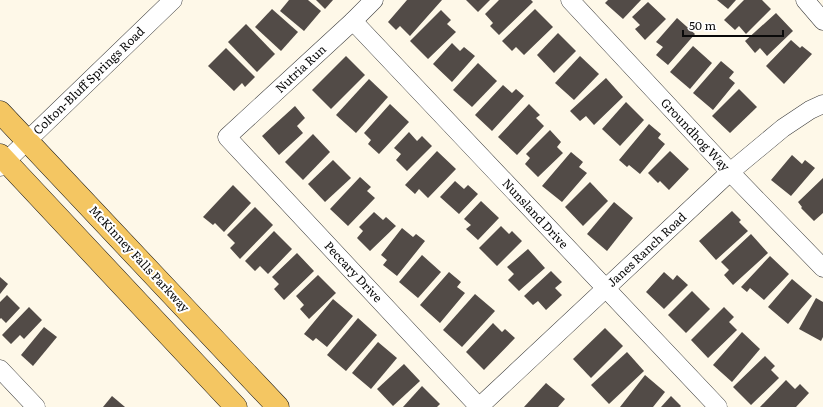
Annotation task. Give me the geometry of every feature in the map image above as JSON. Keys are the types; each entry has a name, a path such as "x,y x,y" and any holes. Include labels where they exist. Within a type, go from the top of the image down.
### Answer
{"main road":[{"name":"McKinney Falls Parkway","path":"0,112 278,407"},
{"path":"2,161 236,407"}],"street":[{"name":"Nutria Run","path":"227,137 374,0"},
{"name":"Groundhog Way","path":"570,0 730,172 823,268"},
{"path":"805,0 823,21"},
{"name":"Colton-Bluff Springs Road","path":"2,161 27,141 171,1"},
{"name":"Nunsland Drive","path":"353,21 718,407"},
{"name":"Janes Ranch Road","path":"479,407 730,172 783,128 810,110 823,104"},
{"name":"Peccary Drive","path":"227,137 479,407"},
{"path":"0,369 36,407"}],"building":[{"path":"289,0 308,0 321,11 304,31 280,11"},
{"path":"316,0 333,0 325,9"},
{"path":"407,0 442,0 410,36 400,26 396,30 388,22"},
{"path":"466,0 490,0 478,12"},
{"path":"499,0 531,0 533,2 499,35 490,26 493,23 485,14"},
{"path":"608,0 641,0 623,19 605,3"},
{"path":"717,0 736,0 728,9"},
{"path":"744,0 762,0 771,9 746,34 739,26 735,30 724,20"},
{"path":"648,2 666,19 645,40 635,29 640,25 632,17"},
{"path":"272,9 298,32 281,51 255,27"},
{"path":"535,9 553,27 524,55 516,47 512,51 502,41"},
{"path":"441,10 451,20 447,24 456,32 428,59 410,41"},
{"path":"776,13 793,31 767,56 760,48 755,53 745,41"},
{"path":"677,18 695,34 668,65 656,55 663,47 656,42"},
{"path":"246,24 275,54 257,72 228,42"},
{"path":"558,33 576,51 554,73 537,55"},
{"path":"791,40 800,48 802,46 812,54 784,84 766,66"},
{"path":"452,43 460,51 464,47 475,56 452,82 433,64"},
{"path":"693,46 712,63 690,89 670,72"},
{"path":"226,48 255,77 245,87 242,83 234,91 208,66"},
{"path":"346,56 365,75 331,109 312,90"},
{"path":"580,56 599,74 574,100 555,83"},
{"path":"721,61 734,72 729,78 735,83 713,110 693,93"},
{"path":"478,63 497,81 472,107 453,90"},
{"path":"606,78 623,97 594,125 586,116 580,121 570,111"},
{"path":"369,79 388,97 356,133 336,115"},
{"path":"503,85 512,93 516,89 524,96 492,131 475,115"},
{"path":"739,89 757,107 730,133 712,116"},
{"path":"626,102 644,120 620,146 602,129"},
{"path":"390,104 409,122 379,154 368,144 371,140 364,133"},
{"path":"529,104 540,115 536,118 544,126 517,155 498,137"},
{"path":"295,106 305,118 297,126 303,133 279,155 262,136"},
{"path":"649,124 661,134 658,138 665,144 640,174 629,165 627,167 619,160"},
{"path":"550,130 561,142 557,147 563,153 538,177 525,164 530,158 526,154"},
{"path":"409,132 417,141 422,136 432,146 407,171 396,160 401,154 394,148"},
{"path":"313,134 330,152 303,180 285,162"},
{"path":"437,151 456,169 428,198 419,189 415,194 405,185"},
{"path":"670,151 689,169 669,190 660,181 658,183 648,173"},
{"path":"571,152 583,162 579,167 587,173 562,202 542,186"},
{"path":"792,155 802,164 805,160 815,168 791,196 771,180"},
{"path":"333,160 351,178 325,202 308,184"},
{"path":"360,177 371,187 367,191 375,198 348,226 330,209"},
{"path":"823,178 823,213 814,221 801,208 802,207 798,202"},
{"path":"455,181 464,189 468,185 478,194 459,214 440,197"},
{"path":"590,182 608,201 583,226 565,207"},
{"path":"233,185 251,203 224,232 215,223 213,225 203,217"},
{"path":"481,201 499,218 478,240 466,229 471,225 464,219"},
{"path":"614,202 633,218 607,251 587,234"},
{"path":"255,207 273,225 240,259 230,248 235,243 227,235"},
{"path":"732,211 741,220 739,222 748,231 716,260 699,241"},
{"path":"374,212 383,220 386,217 396,226 370,251 357,238 363,231 359,227"},
{"path":"501,226 509,234 512,231 522,241 497,266 479,248"},
{"path":"402,228 413,237 416,234 425,241 397,276 383,265 387,260 381,255"},
{"path":"274,231 292,249 268,274 260,266 255,271 245,261"},
{"path":"751,234 768,253 733,285 724,275 729,270 721,262"},
{"path":"528,249 545,268 519,291 508,280 514,274 507,267"},
{"path":"297,253 314,271 284,300 274,289 279,284 272,277"},
{"path":"422,255 441,272 418,298 399,282"},
{"path":"770,256 789,274 764,300 750,288 747,292 741,287"},
{"path":"551,271 562,282 555,288 562,295 546,310 538,301 533,305 524,296"},
{"path":"449,272 461,282 457,287 465,293 440,323 420,305"},
{"path":"664,272 673,280 677,275 688,285 664,309 646,292"},
{"path":"318,275 336,293 309,319 300,309 304,305 296,296"},
{"path":"0,277 8,284 0,294"},
{"path":"792,279 812,296 788,324 768,307"},
{"path":"692,291 710,309 686,333 668,315"},
{"path":"475,294 495,311 462,347 443,330"},
{"path":"7,295 20,308 6,323 1,318 0,319 0,302"},
{"path":"816,298 823,302 823,337 821,341 799,329"},
{"path":"333,299 353,316 327,347 316,338 313,341 304,334"},
{"path":"29,307 42,320 24,339 20,335 11,344 2,335"},
{"path":"724,307 734,317 729,322 737,330 708,358 691,340"},
{"path":"358,318 377,335 346,371 327,355"},
{"path":"493,323 502,332 505,329 515,338 484,370 466,352"},
{"path":"44,327 57,337 33,366 21,355"},
{"path":"605,328 623,346 591,378 573,359"},
{"path":"742,332 760,349 732,382 713,365"},
{"path":"378,342 397,358 371,389 352,373"},
{"path":"627,352 644,371 609,404 591,385"},
{"path":"765,356 775,366 771,370 779,378 751,405 733,387"},
{"path":"404,364 420,381 393,406 377,389"},
{"path":"645,375 665,392 653,407 620,407"},
{"path":"786,380 795,389 800,384 809,393 796,407 760,407"},
{"path":"546,383 565,399 558,407 524,407"},
{"path":"422,386 440,404 437,407 403,407"},
{"path":"112,396 125,407 103,407"},
{"path":"671,396 681,406 661,407"}]}
